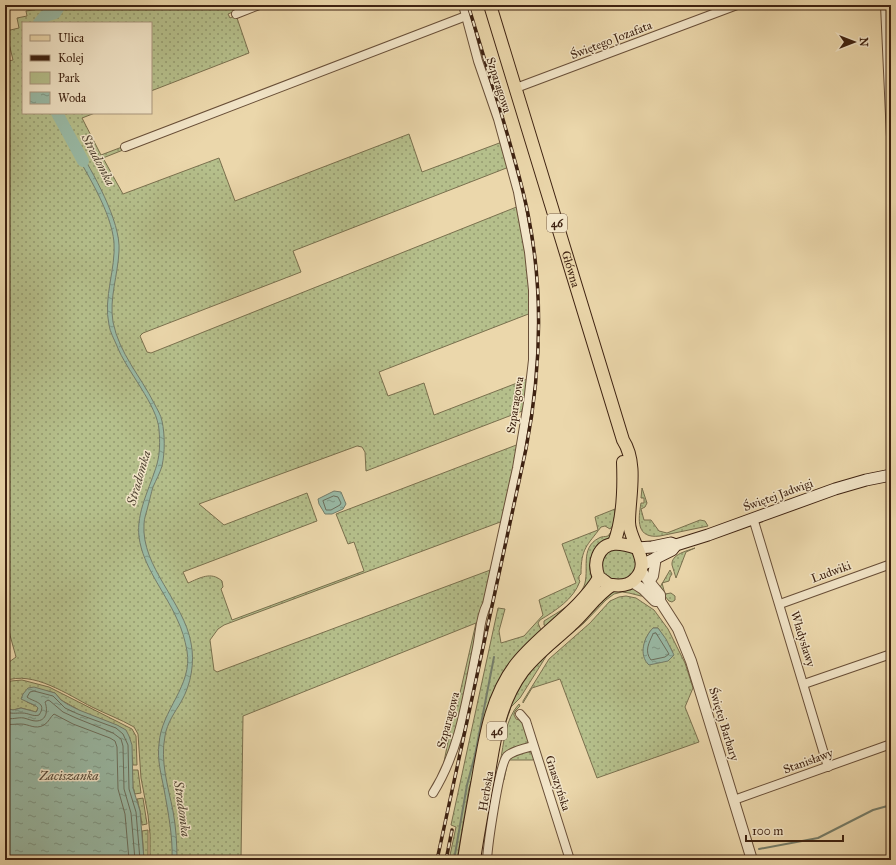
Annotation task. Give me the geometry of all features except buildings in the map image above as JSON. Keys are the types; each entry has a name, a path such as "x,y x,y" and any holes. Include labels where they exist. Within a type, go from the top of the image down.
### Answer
{"main road":[{"name":"Główna","path":"490,5 623,440 628,447 631,473 629,524 630,533 637,548"},
{"name":"Główna","path":"614,543 619,530 623,491 621,449 623,440"},
{"name":"Świętej Jadwigi","path":"642,568 656,557 672,550 676,545 835,489 866,480 891,475"},
{"path":"637,548 614,543 605,546 599,553 596,563 597,573 599,578 612,585 624,585 632,582 642,568"},
{"name":"Świętej Jadwigi","path":"637,548 671,543 676,545"},
{"name":"46","path":"637,548 640,554 642,568"},
{"name":"46","path":"464,860 487,731 493,708 501,689 511,670 521,658 533,645 571,612 592,589 599,578"},
{"name":"46","path":"474,860 496,732 507,699 517,681 530,663 580,617 606,589 612,585"}],"street":[{"path":"236,14 259,5"},
{"name":"Szparagowa","path":"433,793 443,777 462,720 480,633 482,613 487,604 490,592 517,468 528,403 533,360 532,271 522,209 498,119 478,61 463,5"},
{"name":"Świętego Jozafata","path":"516,88 736,5"},
{"path":"885,5 889,42 891,137"},
{"path":"125,147 466,16"},
{"path":"891,468 891,475"},
{"name":"Władysławy","path":"753,518 828,767"},
{"path":"649,582 653,576 656,557"},
{"name":"Ludwiki","path":"780,604 891,564"},
{"name":"Świętej Barbary","path":"642,568 649,582 660,595 660,601 678,629 691,661 752,860"},
{"name":"Świętej Barbary","path":"632,582 643,589 655,601 660,601"},
{"path":"804,684 891,654"},
{"name":"Gnaszyńska","path":"520,714 526,721 570,860"},
{"name":"Stanisławy","path":"734,800 891,744"},
{"name":"Herbska","path":"486,860 496,795 503,764 512,752 533,746"}],"green space":[{"path":"55,5 250,5 228,14 230,18 236,15 249,53 152,91 152,22 22,22 22,114 92,114 82,118 101,155 122,147 123,150 103,158 123,194 219,158 235,201 409,134 422,172 502,142 509,167 293,251 301,272 143,333 140,336 147,352 151,353 519,206 530,272 531,313 379,372 388,396 424,383 434,415 530,378 525,410 366,471 365,452 362,447 357,446 199,504 224,525 307,493 317,521 183,572 188,583 205,576 214,576 222,581 223,587 221,589 232,620 364,571 354,542 348,544 336,514 519,444 503,521 224,625 218,629 210,640 214,670 217,672 493,569 453,744 441,777 455,706 457,706 476,623 243,716 241,860 150,860 148,815 141,778 138,734 134,727 39,681 16,678 5,681 5,665 16,657 5,617 5,62 13,60 6,31 19,28 17,18 27,16 26,11 55,7"},
{"path":"642,488 647,503 645,507 641,509 644,520 651,520 659,531 667,533 700,520 705,521 708,526 660,536 646,534 640,527 639,522 641,503 644,503 644,498 641,498"},
{"path":"615,509 614,524 610,529 605,526 601,527 586,548 582,558 581,574 579,576 580,581 569,599 538,623 541,630 540,634 477,764 469,788 457,860 449,860 456,827 451,825 498,608 505,609 499,631 501,643 524,636 543,615 539,600 576,583 562,544 598,530 595,517"},
{"path":"616,525 592,574 592,580 589,587 546,626 544,625 544,621 567,606 581,592 586,580 586,560 589,548 593,542 599,538 608,536"},
{"path":"627,548 634,554 637,566 634,571 625,578 617,580 607,579 603,576 601,561 610,549"},
{"path":"695,548 686,552 676,578 672,561 680,554"},
{"path":"670,570 672,574 669,581 663,583"},
{"path":"662,584 665,594 671,593 675,596 675,600 672,602 669,601 659,589"},
{"path":"632,588 638,589 644,596 622,592 614,594 606,600 584,623 547,655 520,698 511,707 501,737 480,860 477,860 502,723 525,675 610,592"},
{"path":"626,596 636,598 654,610 668,629 685,663 693,688 685,707 699,742 597,778 560,679 532,688 523,703 523,701 549,659 590,623 610,601","holes":["653,628 658,628 673,652 648,664 644,654 645,641"]},
{"path":"22,680 49,687 132,729 136,736 137,765 133,765 132,755 79,710 61,700 55,693 47,691 27,702 38,708 36,712 21,708 13,710 5,708 5,683"},
{"path":"519,704 520,706 515,711 514,715 516,719 523,721 529,740 528,743 500,763 508,724 514,710"},
{"path":"527,751 533,754 534,758 533,760 508,760 515,755"},
{"path":"508,760 504,780 501,779"},
{"path":"132,770 138,770 141,793 135,794 133,788"},
{"path":"143,798 147,824 142,825 137,799"},
{"path":"148,830 148,860 144,860 142,831"}],"water":[{"path":"77,146 111,211 118,239 119,251 112,304 113,322 116,333 125,354 159,412 163,426 163,461 152,489 145,517 145,540 149,555 156,570 187,628 193,658 190,681 168,727 165,736 163,755 165,774 175,823 177,860 172,860 170,824 160,766 159,744 165,720 185,676 188,664 187,651 179,623 145,559 139,537 140,518 144,500 158,460 160,447 159,430 157,420 148,399 121,356 110,330 108,294 114,252 112,230 104,206 73,149"},
{"path":"334,491 341,492 346,504 343,509 332,514 325,514 319,504 318,499"},
{"path":"653,628 658,628 666,639 674,655 668,661 649,665 643,651 647,636"},
{"name":"Zaciszanka","path":"34,687 55,693 67,704 126,730 132,745 133,788 140,811 144,860 5,860 5,708 13,710 21,708 36,712 38,708 36,706 21,699 28,688"}],"waterway":[{"name":"Stradomka","path":"40,22 45,16 55,13 60,5"},
{"name":"Stradomka","path":"58,114 83,161"},
{"path":"454,860 467,785 475,755 494,657"},
{"path":"759,849 818,838 873,810 891,805"},
{"path":"708,860 735,857"}],"railway":[{"path":"437,860 526,449 535,390 539,332 537,273 528,214 500,109 468,5"},
{"path":"446,860 452,830"}]}
